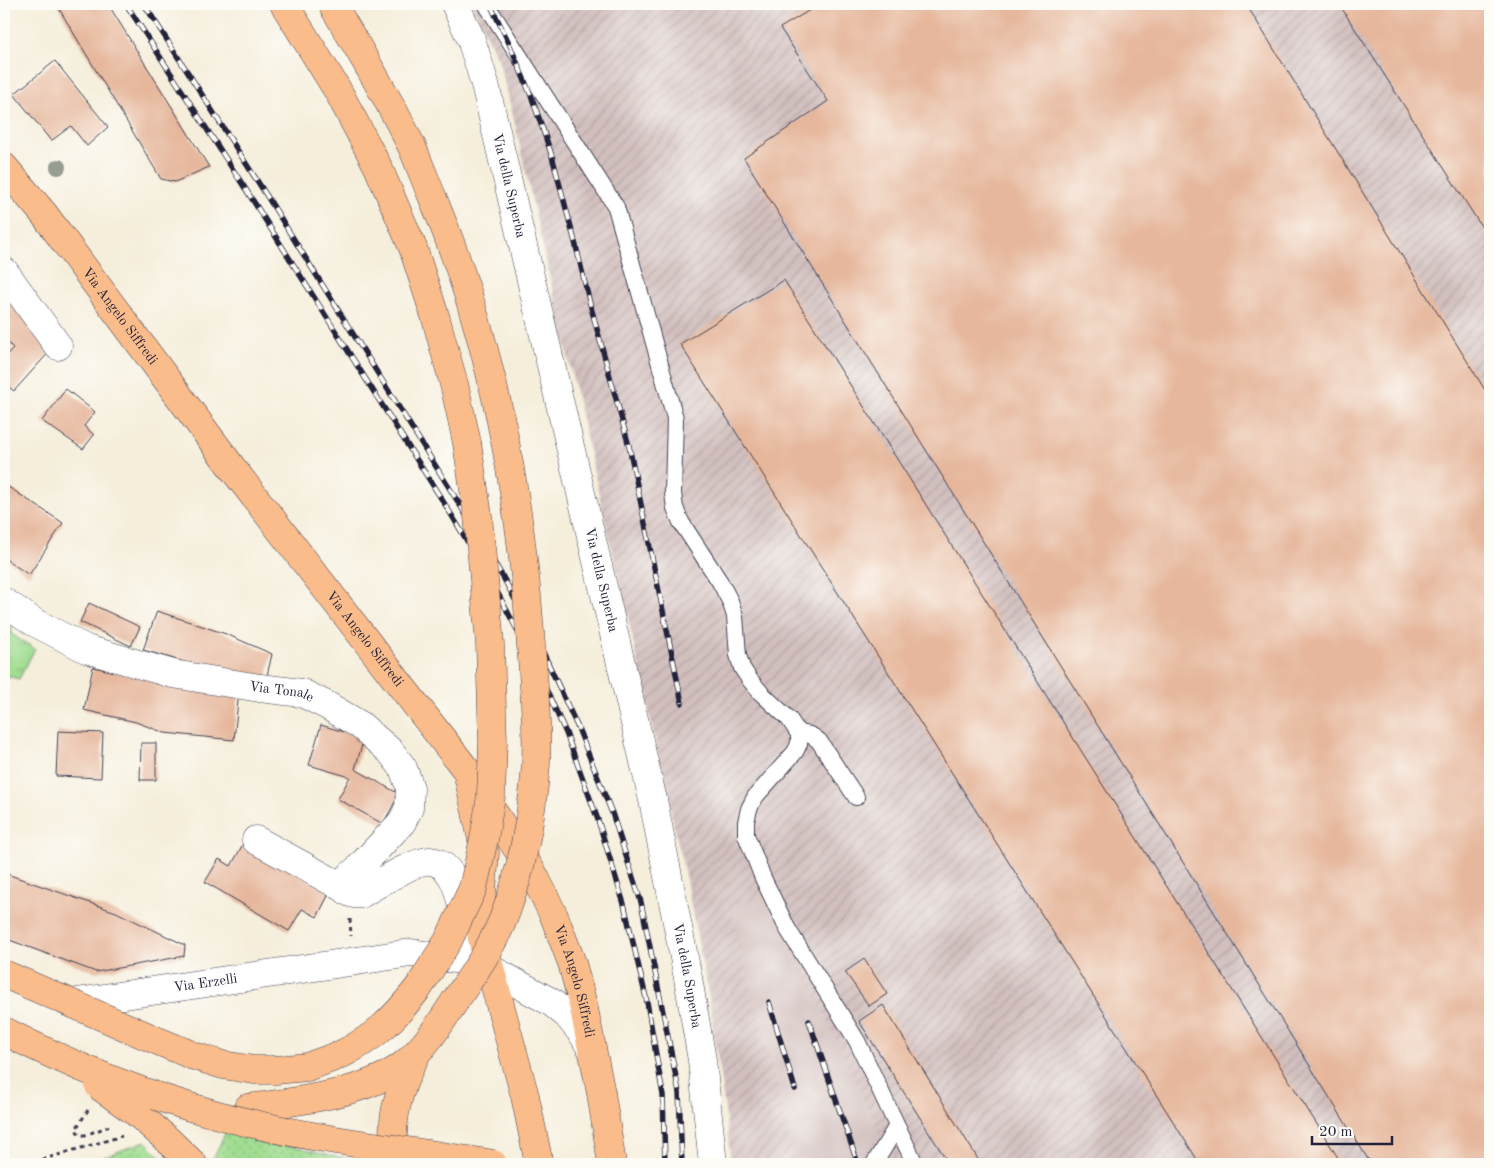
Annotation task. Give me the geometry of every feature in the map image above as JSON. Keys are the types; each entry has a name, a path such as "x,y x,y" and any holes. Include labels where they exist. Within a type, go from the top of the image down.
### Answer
{"main road":[{"path":"4,974 194,1056 223,1065 254,1070 307,1067 340,1056 360,1045 385,1027 419,987 448,941 472,888 484,839 491,796 493,695 478,516 467,443 455,388 413,248 378,166 338,92 284,4"},
{"path":"4,1038 90,1079 125,1092 162,1102 213,1108 248,1108 325,1096 354,1088 381,1078 402,1066 437,1027 482,960 506,912 521,866 530,818 536,762 535,709 528,600 518,519 504,434 472,308 449,236 416,157 379,84 332,4"},
{"path":"346,4 379,84"},
{"name":"Via Angelo Siffredi","path":"4,168 44,214 234,469 467,771 534,875 554,916 572,963 584,1009 601,1094 612,1164"},
{"path":"467,771 485,853 480,917 482,938 479,965 510,1039 523,1086 539,1164"},
{"path":"4,1031 95,1074 163,1099 219,1116 297,1133 493,1164"},
{"path":"394,1164 392,1127 398,1095 408,1069 420,1048"},
{"path":"90,1079 134,1124 170,1142 193,1164"}],"street":[{"name":"Via della Superba","path":"456,4 471,40 497,130 653,800 683,949 702,1060 713,1164"},
{"path":"4,271 58,346"},
{"name":"Via Tonale","path":"4,602 34,622 86,649 173,674 302,693 360,725 390,751 403,768 410,788 409,808 402,822 344,882 343,885 346,890"},
{"path":"256,840 354,894 361,894 414,865 429,860 441,865 447,870 459,894 479,965"},
{"name":"Via Erzelli","path":"411,953 446,931 482,890"},
{"name":"Via Erzelli","path":"4,974 70,1003 411,953 479,965 552,1002 567,1015 582,1033 592,1050"}],"lane":[{"path":"486,4 616,207 675,418 673,493 678,515 690,539 720,582 730,601 735,616 738,655 742,668 761,693 795,726 799,734 799,744 794,752 755,798 749,809 746,835 763,878 787,928 857,1041 915,1164"},
{"path":"799,734 813,735 819,741 856,797"},
{"path":"874,1164 897,1126"}],"path":[{"path":"346,890 354,962"},
{"path":"27,1164 134,1124"}],"shaded area":[{"path":"472,4 1490,4 1490,1164 731,1164 708,992 686,880 627,613 512,111 498,59"},
{"path":"768,893 894,1164 796,1164 731,910"}],"green space":[{"path":"4,613 14,620 11,634 35,649 19,679 4,675"},
{"path":"226,1131 371,1164 207,1164 215,1155"},
{"path":"145,1141 168,1164 86,1164"}],"building":[{"path":"64,4 108,4 209,167 175,182 161,179 58,7"},
{"path":"820,4 1246,4 1490,398 1490,1164 1371,1164 744,158 828,101 780,28"},
{"path":"1339,4 1490,4 1490,240"},
{"path":"55,61 108,127 87,146 71,126 51,141 14,94"},
{"path":"784,280 1342,1164 1200,1164 680,344"},
{"path":"4,285 51,350 14,391 4,383 4,358 13,348 4,338"},
{"path":"66,389 95,412 84,426 94,435 83,449 42,421"},
{"path":"4,484 63,523 29,575 4,558"},
{"path":"89,603 140,627 131,646 80,622"},
{"path":"157,611 226,634 272,654 266,680 223,673 143,650"},
{"path":"93,667 170,684 239,691 234,740 165,733 136,722 84,710"},
{"path":"321,725 364,738 355,769 399,794 383,824 338,799 350,777 309,765"},
{"path":"58,731 103,733 101,778 56,776"},
{"path":"141,743 156,743 156,780 140,780"},
{"path":"243,844 330,892 317,917 302,909 289,931 205,882 219,859 231,866"},
{"path":"4,873 116,912 185,945 184,956 96,972 4,938"},
{"path":"864,959 887,994 869,1006 845,972"},
{"path":"883,1005 981,1164 949,1164 859,1021"}],"railway":[{"path":"126,4 451,514 494,586 531,656 566,733 598,820 624,904 647,1002 663,1095 665,1164"},
{"path":"144,4 265,193 460,505 504,579 543,652 578,728 612,813 641,902 679,1092 682,1164"},
{"path":"490,4 532,98 552,156 629,446 682,703"},
{"path":"769,1002 795,1089"},
{"path":"809,1021 858,1164"}]}
